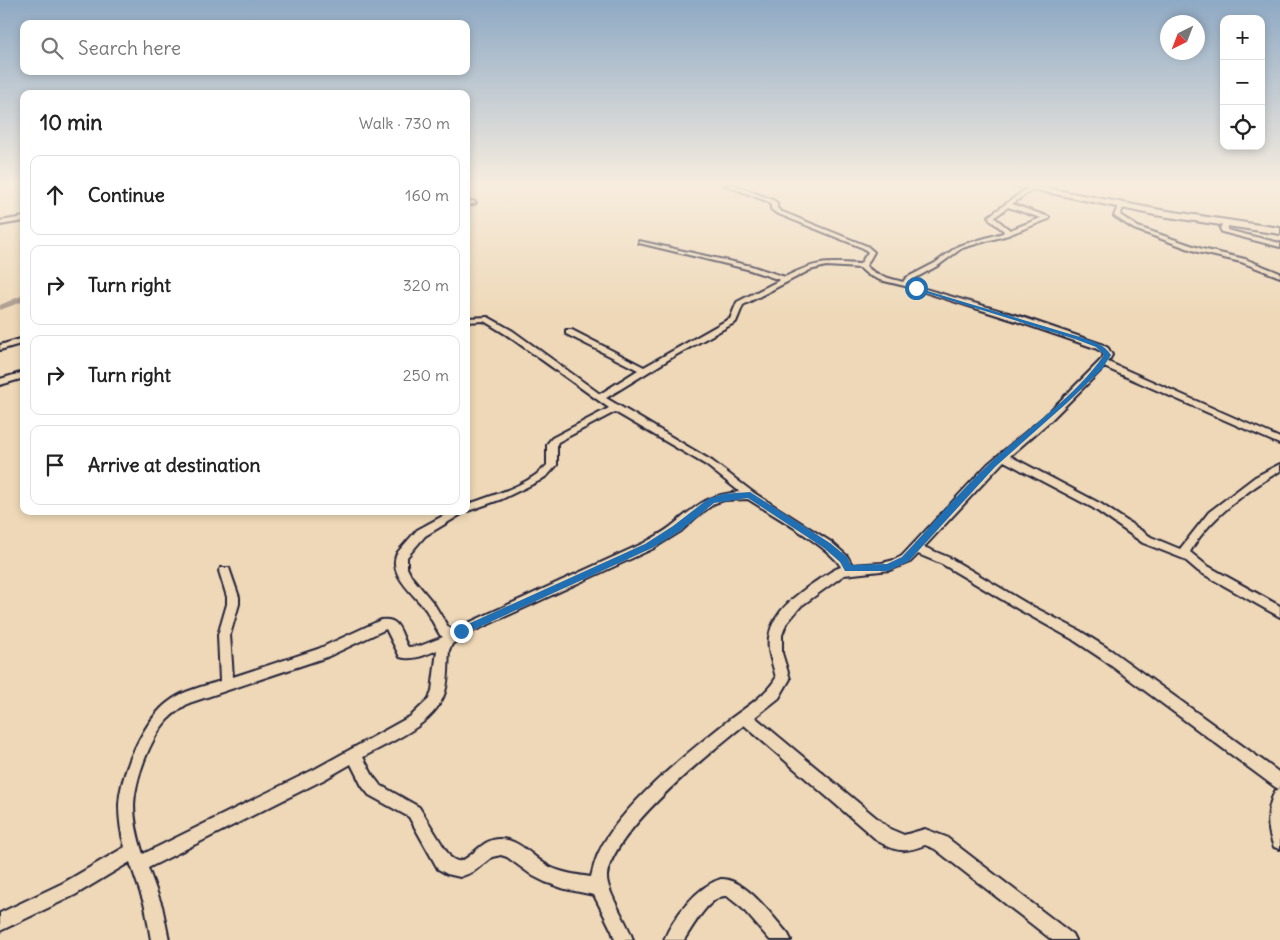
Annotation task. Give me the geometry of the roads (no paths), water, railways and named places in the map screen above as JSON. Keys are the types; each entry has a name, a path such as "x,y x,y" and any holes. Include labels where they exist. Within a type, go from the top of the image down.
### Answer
{"main road":[{"path":"1266,229 1280,231"}],"street":[{"path":"820,229 865,247 871,252 862,266"},
{"path":"1006,229 1006,234"},
{"path":"908,285 906,282 908,279 937,264 960,246 1019,229"},
{"path":"1138,229 1204,253 1243,260 1280,275"},
{"path":"1223,229 1224,231 1280,244"},
{"path":"641,242 749,267 787,280"},
{"path":"601,397 688,344 733,320 740,304 818,264 862,266 874,275 1019,318 1098,346 1108,355 1104,363 1047,419 1003,456 906,559 888,568 840,571 789,609 782,618 775,638 777,663 782,679 779,688 722,732 636,813 618,836 601,864 600,887 622,929 624,940"},
{"path":"470,320 485,319 500,326 615,408 709,463 750,495 827,545 843,559 848,569"},
{"path":"569,332 644,370"},
{"path":"0,348 20,341"},
{"path":"1104,363 1280,441"},
{"path":"0,382 20,376"},
{"path":"470,507 524,484 545,472 552,466 554,459 552,444 555,440 615,408"},
{"path":"1003,456 1096,506 1147,540 1187,556 1202,568 1280,612"},
{"path":"1187,556 1184,553 1185,549 1213,515 1259,479 1280,467"},
{"path":"160,940 151,896 136,858 127,815 128,790 150,734 160,717 169,708 184,699 322,653 381,624 388,624 394,629 401,650 405,653 421,651 450,639 469,627 616,563 677,528 711,501 723,497 750,495"},
{"path":"450,639 430,607 407,579 401,568 401,556 421,534 454,515"},
{"path":"915,548 946,561 1022,606 1076,635 1107,655 1280,782"},
{"path":"225,571 233,597 233,604 224,635 227,684"},
{"path":"0,922 354,756 404,728 425,713 434,703 439,690 443,650 450,639"},
{"path":"744,716 884,835 896,843 905,845 925,838 940,843 1066,940"},
{"path":"354,756 373,788 379,794 408,806 414,812 444,863 450,868 460,870 471,865 492,848 502,847 513,851 543,873 567,882 600,887"},
{"path":"1280,796 1276,809 1275,825 1280,841"},
{"path":"672,940 705,898 717,888 725,887 735,892 745,901 782,940"}],"waterway":[{"path":"0,308 20,300"}]}
